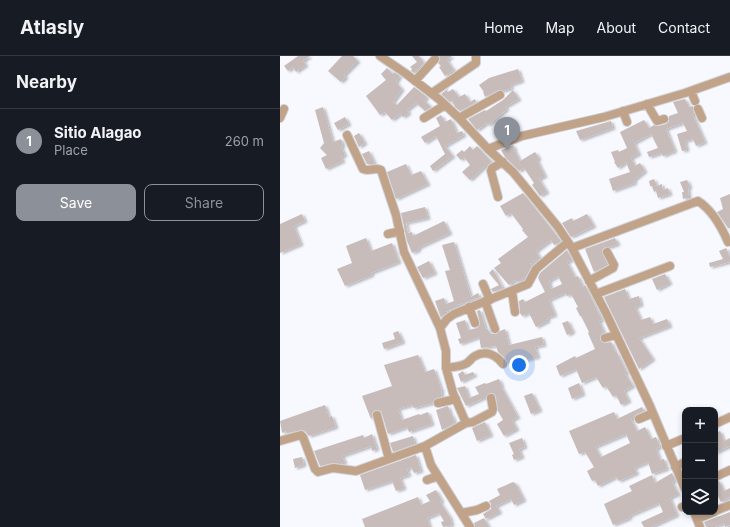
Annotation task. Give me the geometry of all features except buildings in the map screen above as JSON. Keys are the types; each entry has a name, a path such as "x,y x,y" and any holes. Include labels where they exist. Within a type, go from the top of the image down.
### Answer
{"street":[{"path":"380,56 432,93 459,118 488,149 513,172 558,227 570,245 616,335 653,413 682,482"},
{"path":"432,93 476,63 476,56"},
{"path":"415,81 435,59"},
{"path":"488,149 522,136 623,111 729,80"},
{"path":"691,91 702,118"},
{"path":"459,118 500,95"},
{"path":"647,104 657,121 664,119"},
{"path":"424,118 445,105"},
{"path":"280,118 284,109"},
{"path":"623,111 627,122"},
{"path":"347,135 363,169 366,171 374,168 381,170 396,215 404,252 440,328 446,351 446,368 466,423"},
{"path":"498,197 490,171 502,162"},
{"path":"440,328 450,316 488,300 512,292 528,284 536,269 570,245 698,201 722,228 728,242"},
{"path":"388,234 400,231"},
{"path":"589,281 613,268 614,265 607,252"},
{"path":"596,294 670,266"},
{"path":"483,284 495,329"},
{"path":"512,292 515,312"},
{"path":"470,307 475,323"},
{"path":"605,338 616,335"},
{"path":"446,368 465,364 474,357 485,354 495,356 503,364"},
{"path":"280,441 300,435 303,437 315,469 318,472 333,468 343,468 356,471 424,446 466,423 473,422 492,412 493,409 490,398"},
{"path":"438,404 456,399"},
{"path":"639,418 653,413"},
{"path":"377,415 389,459"},
{"path":"718,423 730,417"},
{"path":"666,446 682,439"},
{"path":"424,446 431,465 470,527"},
{"path":"676,467 682,464"},
{"path":"718,476 730,470"},
{"path":"427,480 438,476"},
{"path":"718,510 730,505"},
{"path":"462,513 474,511 486,506"},
{"path":"697,519 707,515"}],"place":[{"name":"Sitio Alagao","path":"507,150"}]}
